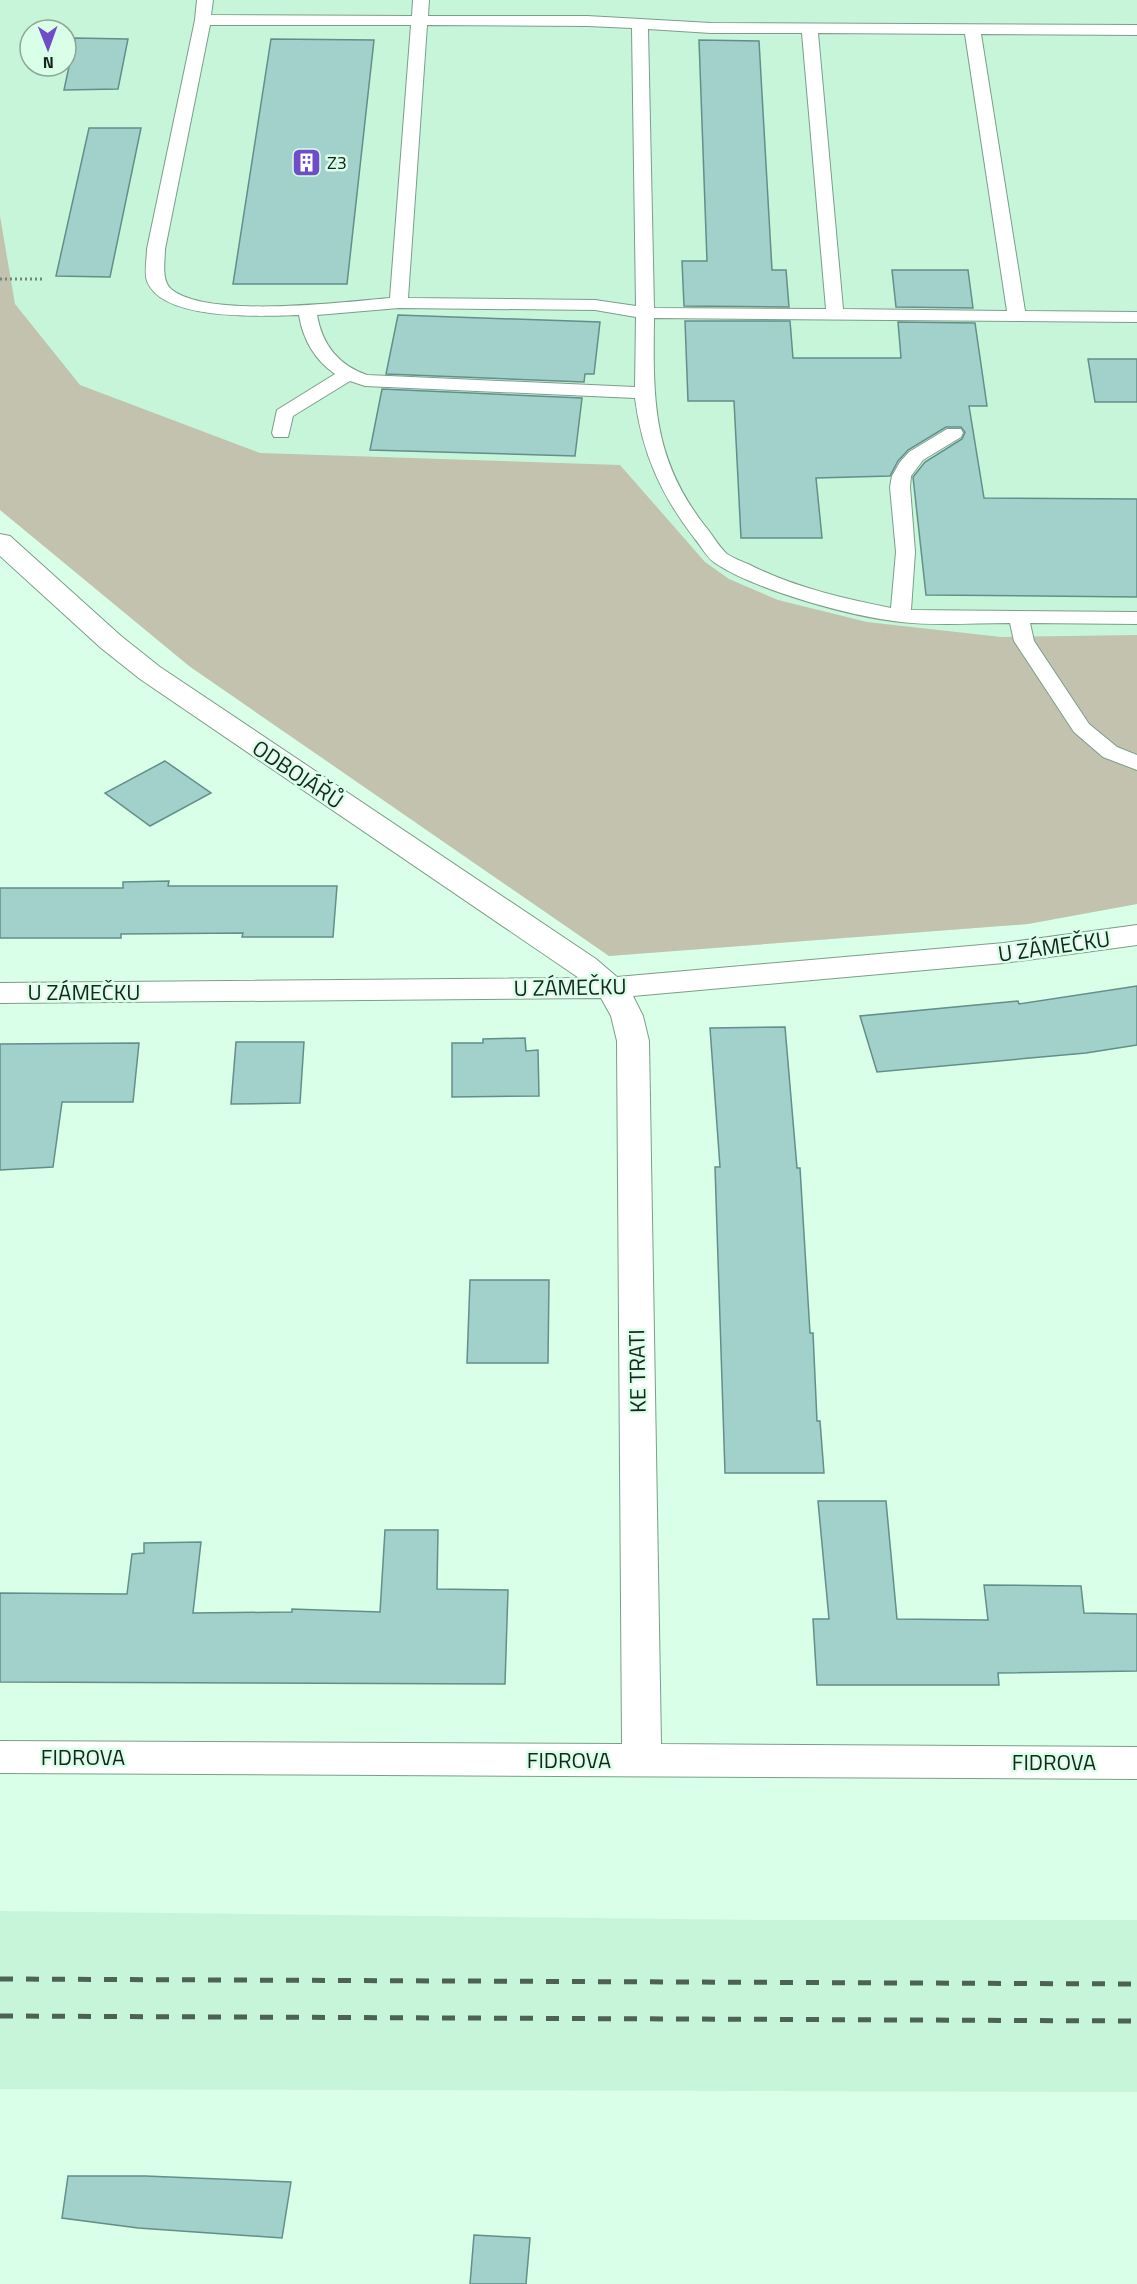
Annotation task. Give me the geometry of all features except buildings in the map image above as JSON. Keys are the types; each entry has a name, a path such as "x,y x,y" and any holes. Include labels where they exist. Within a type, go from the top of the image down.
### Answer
{"street":[{"name":"ODBOJÁŘŮ","path":"0,542 111,642 150,673 585,966 610,988"},
{"name":"U ZÁMEČKU","path":"0,993 610,988 1005,953 1137,935"},
{"name":"KE TRATI","path":"610,988 629,1015 633,1041 642,1760"},
{"name":"FIDROVA","path":"0,1757 1137,1763"}],"lane":[{"path":"205,0 204,20 156,249 156,281 165,292 180,300 239,311 307,310 399,303 595,305 645,313 1137,317"},
{"path":"399,303 420,0"},
{"path":"204,20 587,21 711,28 1137,30"},
{"path":"640,24 645,313 644,393 649,432 667,481 684,512 720,558 754,575 789,588 838,603 901,616 1137,618"},
{"path":"810,28 835,315"},
{"path":"972,29 1017,316"},
{"path":"307,310 309,327 328,361 347,375 365,380 644,393"},
{"path":"280,433 284,414 347,375"},
{"path":"901,616 905,544 898,487 901,472 912,457 954,433"},
{"path":"1019,617 1024,641 1081,728 1110,752 1137,763"}],"path":[{"path":"0,279 44,279"}],"shaded area":[{"path":"0,0 1137,0 1137,904 1028,924 609,956 189,666 0,497"},
{"path":"0,216 15,304 80,385 260,453 620,465 705,562 729,579 778,600 867,622 1001,637 1137,635 1137,904 1028,924 609,956 189,666 0,510"},
{"path":"0,1911 771,1920 1137,1920 1137,2092 0,2089"}],"railway":[{"path":"0,1979 1137,1984"},
{"path":"0,2016 1137,2021"}],"place":[{"name":"Z3","path":"306,162"}]}
